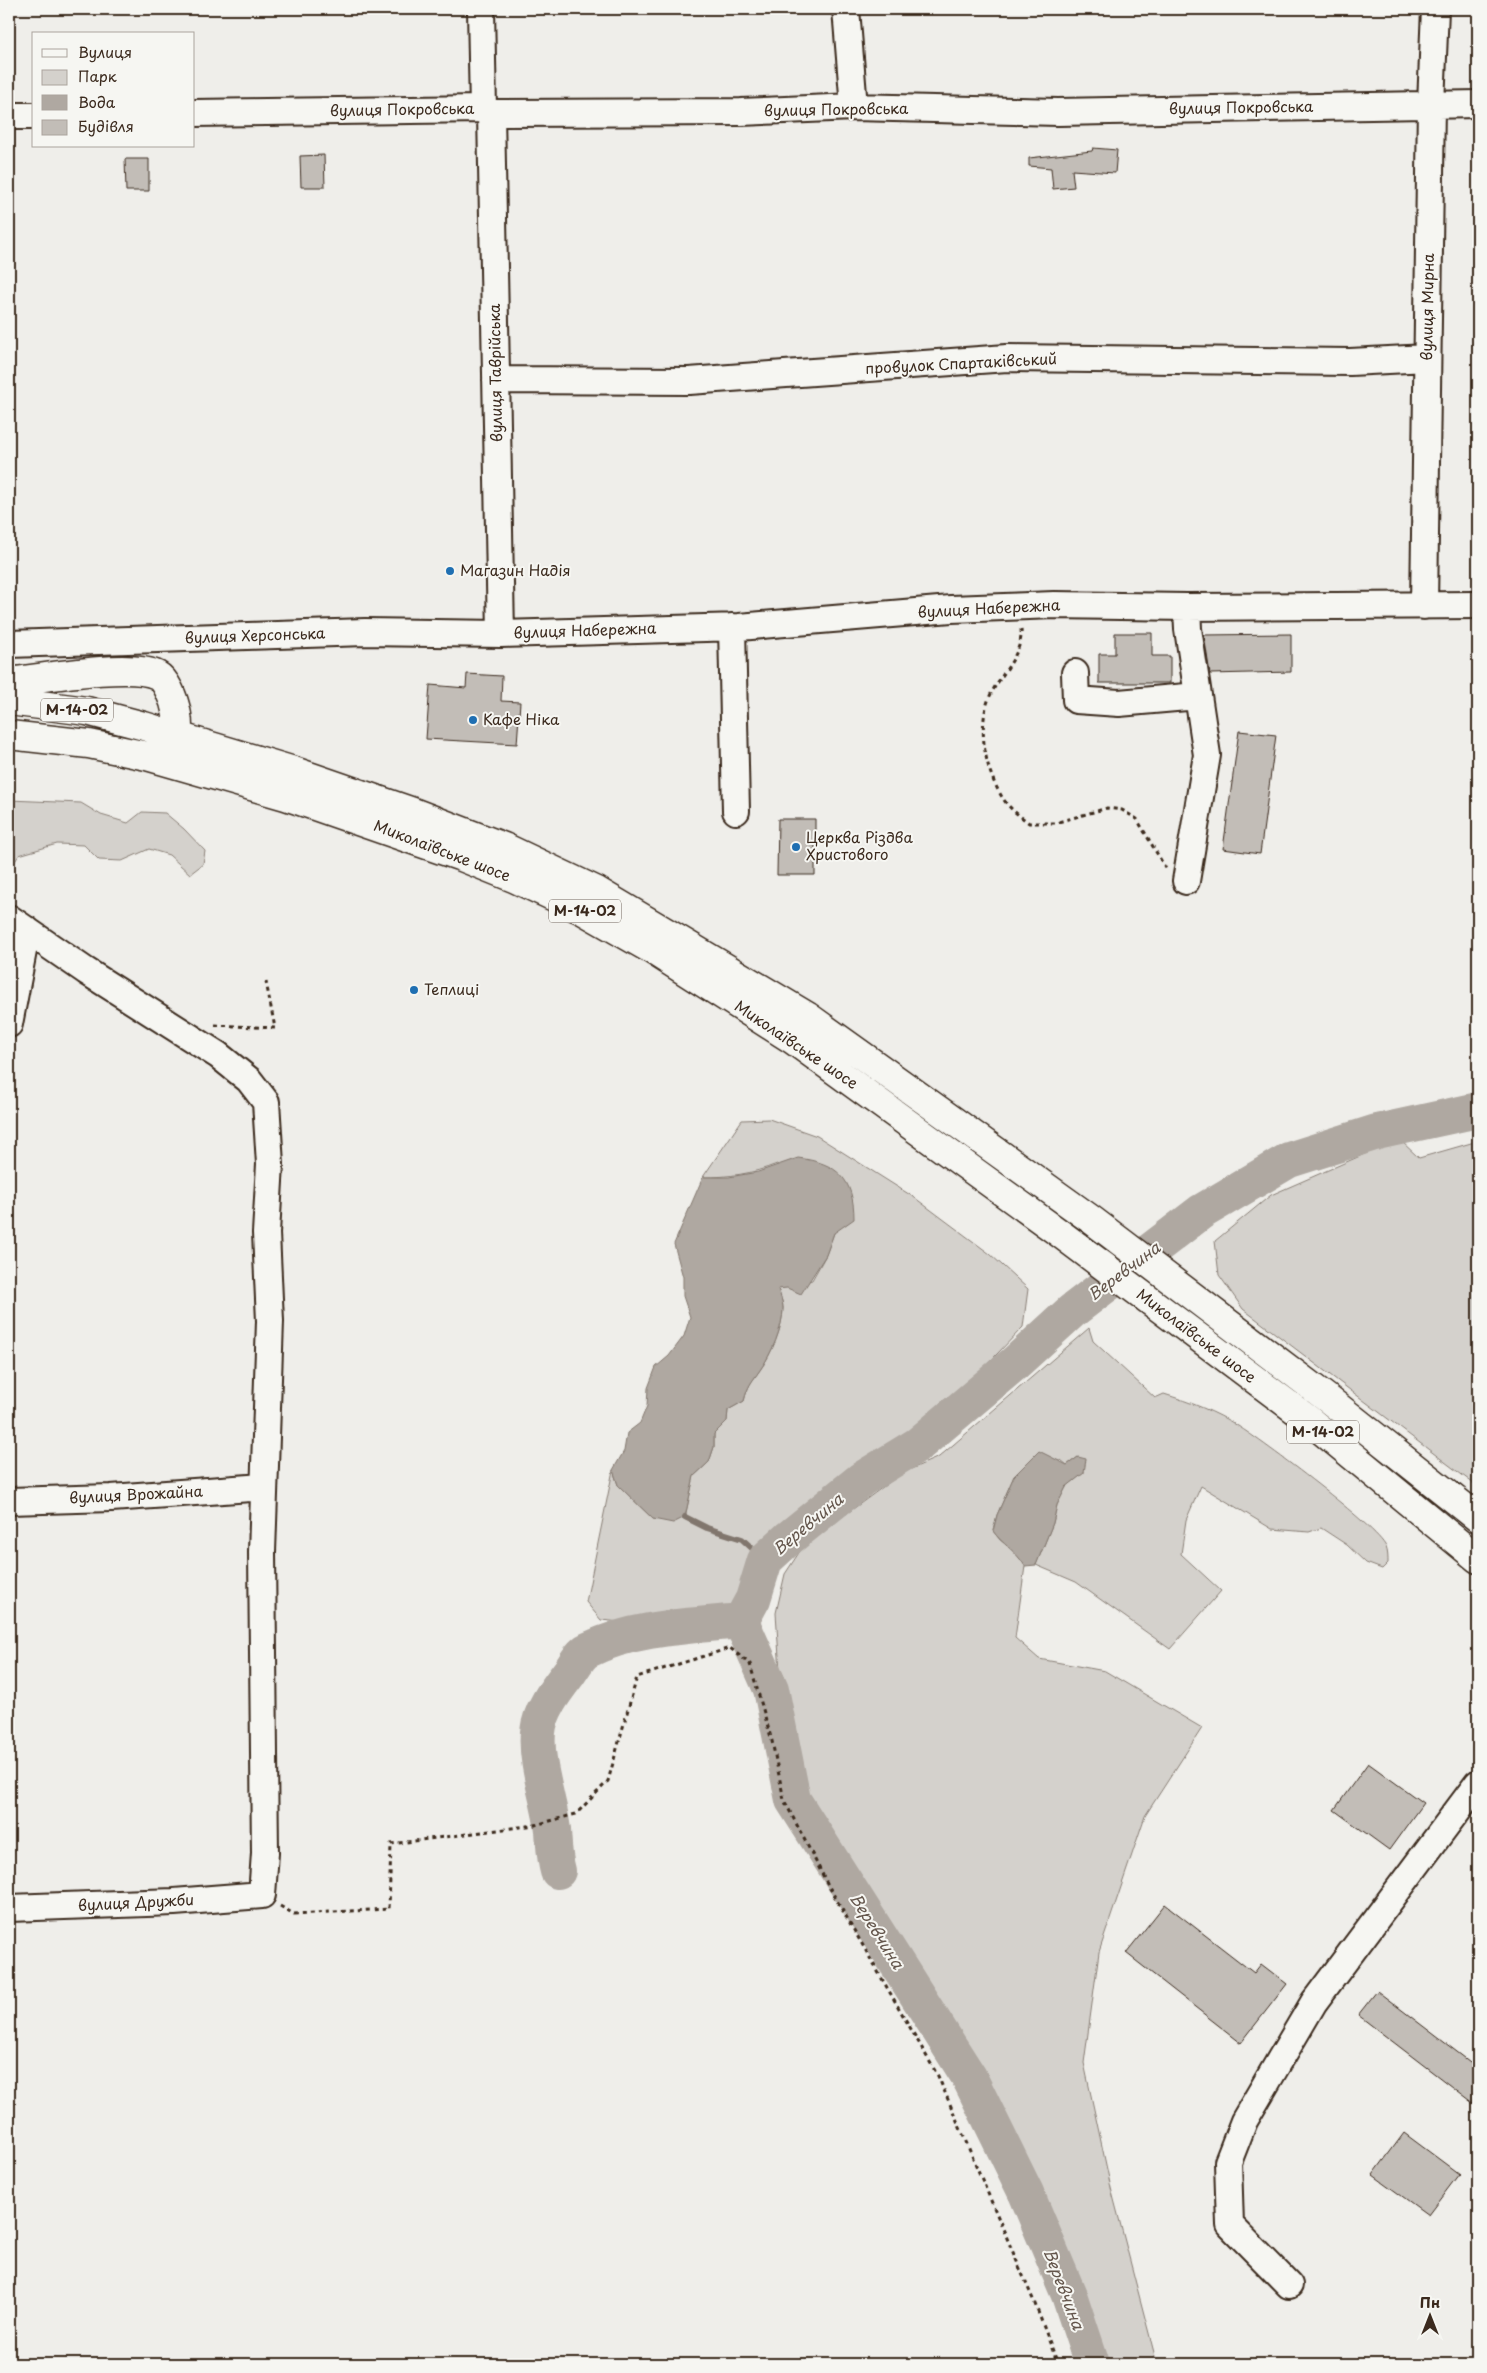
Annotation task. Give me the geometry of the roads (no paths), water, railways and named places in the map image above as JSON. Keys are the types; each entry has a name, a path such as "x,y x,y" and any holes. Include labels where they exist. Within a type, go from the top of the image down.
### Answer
{"main road":[{"path":"9,682 137,669 159,676 166,683 175,703 178,724 176,736 167,746 78,728 9,724"},
{"name":"Миколаївське шосе","path":"9,700 87,711 294,771 412,812 504,847 597,891 807,1016 1092,1220 1195,1297 1478,1518"},
{"name":"Миколаївське шосе","path":"9,735 88,744 147,756 286,796 459,856 575,907 649,948 793,1040 1062,1235 1309,1420 1478,1559"}],"street":[{"name":"вулиця Таврійська","path":"481,9 487,111 496,380 501,634"},
{"path":"846,9 854,108"},
{"name":"вулиця Мирна","path":"1424,606 1431,104 1435,9"},
{"name":"вулиця Покровська","path":"195,113 741,112 854,108 1058,112 1478,104"},
{"path":"9,116 32,116"},
{"name":"провулок Спартаківський","path":"496,380 689,381 1008,358 1350,362 1427,358"},
{"name":"вулиця Набережна","path":"501,634 732,627 951,609 1020,606 1478,605"},
{"path":"1186,881 1207,755 1188,629 1187,607"},
{"path":"732,627 736,812"},
{"name":"вулиця Херсонська","path":"9,644 365,632 501,634"},
{"path":"1075,673 1076,700 1119,703 1198,696"},
{"path":"9,1024 18,924 86,971 170,1022 218,1055 248,1080 266,1102 270,1164 266,1233 270,1321 264,1486"},
{"name":"вулиця Врожайна","path":"9,1500 111,1498 264,1486"},
{"name":"вулиця Дружби","path":"9,1908 174,1902 262,1895 265,1853 262,1738 264,1486"},
{"path":"1289,2285 1230,2225 1228,2162 1244,2121 1314,2002 1478,1783"}],"water":[{"path":"798,1158 824,1164 841,1175 851,1193 854,1219 834,1233 826,1255 801,1294 787,1288 778,1289 783,1308 776,1340 764,1364 750,1384 744,1401 728,1410 727,1421 714,1434 714,1447 709,1462 694,1476 685,1517 673,1523 653,1519 618,1485 613,1470 624,1451 627,1433 640,1423 647,1406 648,1388 656,1367 669,1356 684,1336 690,1317 683,1296 683,1277 674,1244 703,1177 729,1177 758,1172"},
{"path":"1039,1451 1067,1465 1078,1457 1086,1459 1084,1473 1066,1487 1057,1505 1053,1523 1036,1565 1025,1566 993,1531 997,1515 1014,1476"}],"waterway":[{"name":"Веревчина","path":"1092,2364 1069,2295 1026,2193 969,2077 793,1800 771,1689 741,1621 753,1599 765,1560 789,1538 862,1479 919,1444 1015,1363 1072,1311 1201,1212 1289,1160 1377,1132 1478,1110"},
{"path":"685,1517 707,1528 742,1539 765,1560"},
{"path":"558,1871 553,1830 539,1756 538,1732 539,1724 549,1701 578,1660 588,1650 625,1636 683,1626 741,1621"}],"place":[{"name":"Магазин Надія","path":"450,571"},
{"name":"Кафе Ніка","path":"473,720"},
{"name":"Церква Різдва Христового","path":"796,847"},
{"name":"Теплиці","path":"414,990"}]}
